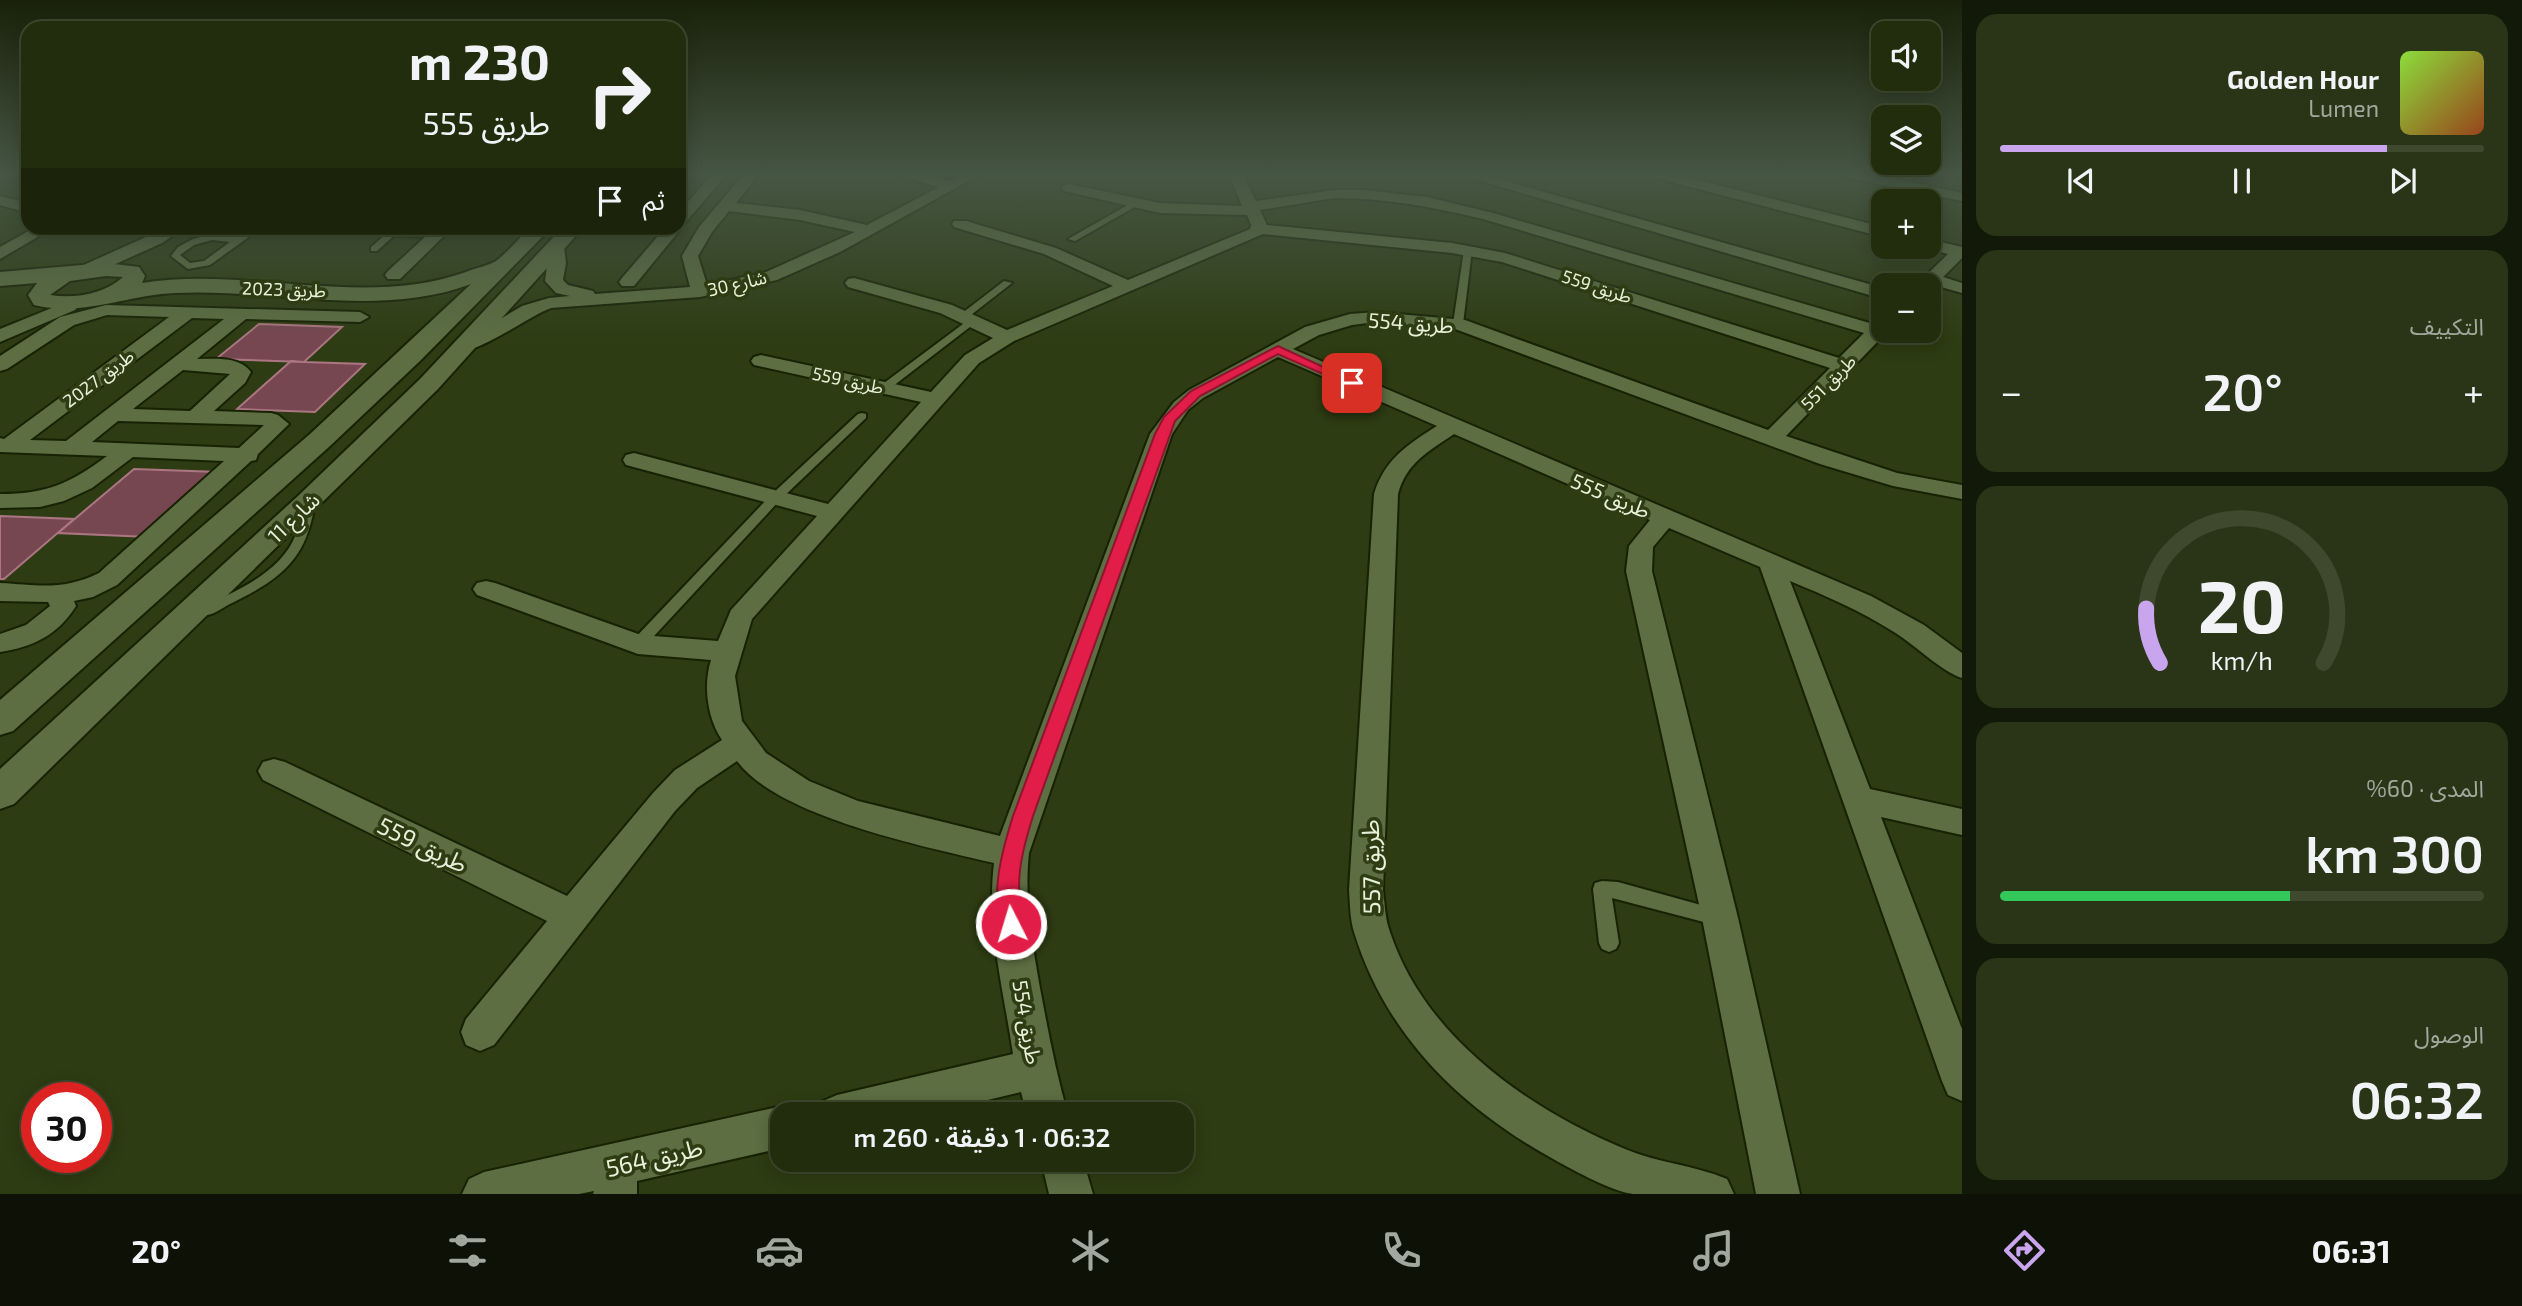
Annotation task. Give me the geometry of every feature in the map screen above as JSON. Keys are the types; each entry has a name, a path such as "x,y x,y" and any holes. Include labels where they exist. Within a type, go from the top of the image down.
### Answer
{"street":[{"path":"700,292 690,256 705,230"},
{"name":"شارع 30","path":"465,346 538,306 560,301 700,292 737,285 791,268 869,230"},
{"path":"979,230 1058,254 1127,286"},
{"path":"1012,853 847,812 804,795 768,772 738,745 726,726 719,688 724,651 740,616 972,359 1007,337 1254,234 1254,230"},
{"name":"طريق 559","path":"1340,230 1468,250 1530,265 1843,366"},
{"path":"1536,230 1871,325"},
{"path":"1659,230 1871,291"},
{"path":"0,254 33,235"},
{"path":"0,335 40,293 56,281 83,272 164,235"},
{"path":"392,284 419,235"},
{"name":"شارع 11","path":"0,721 320,440 412,355 501,265 555,235"},
{"name":"شارع 11","path":"0,793 309,502 465,346 556,235"},
{"name":"شارع 30","path":"557,235 558,263 553,277 556,285 568,291 603,298"},
{"path":"628,282 667,235"},
{"path":"0,335 125,287 140,256 156,240"},
{"path":"1941,247 1961,252"},
{"path":"1938,273 1961,252"},
{"name":"طريق 2023","path":"40,293 42,300 52,303 177,286 456,282 501,265"},
{"name":"طريق 2023","path":"83,272 116,268 177,286"},
{"path":"1,279 83,272"},
{"path":"1,279 30,286 40,293"},
{"path":"854,283 969,318 1007,337"},
{"name":"طريق 2023","path":"392,284 430,307 441,325"},
{"path":"1941,284 1962,288"},
{"path":"0,366 67,321 86,314 116,309 360,317"},
{"name":"طريق 2027","path":"8,450 188,312"},
{"path":"71,448 243,313"},
{"name":"طريق 554","path":"1044,1102 1035,1069 1011,924 1008,887 1012,853 1023,816 1165,427 1181,405 1196,394 1311,331 1350,320 1404,318 1458,324 1893,479 1962,492"},
{"name":"طريق 551","path":"1772,438 1871,337"},
{"name":"طريق 555","path":"1278,350 1862,602 1951,646 1962,668"},
{"name":"طريق 559","path":"761,361 934,399"},
{"path":"178,364 231,366 241,372 238,379 195,417"},
{"path":"0,592 58,596 84,591 108,579 278,427 278,422 266,418 113,415"},
{"name":"طريق 557","path":"1452,426 1404,457 1395,468 1387,487 1366,890 1372,930 1388,974 1417,1020 1455,1065 1504,1107 1560,1143 1622,1169 1712,1194"},
{"path":"8,450 71,448 248,455"},
{"path":"0,501 38,500 75,490 128,450"},
{"path":"634,460 834,513"},
{"path":"1665,518 1641,546 1639,571 1720,918 1778,1194"},
{"path":"1771,564 1962,1081"},
{"path":"486,589 638,644 724,651"},
{"path":"0,643 31,634 52,620 63,606 58,596"},
{"path":"480,1032 664,802 686,779 738,745"},
{"name":"طريق 559","path":"274,771 573,916"},
{"path":"1857,799 1962,822"},
{"path":"893,1102 1035,1069"},
{"name":"طريق 564","path":"484,1194 616,1180 770,1131"},
{"path":"1065,1172 1071,1194"}],"lane":[{"path":"1072,239 1089,230"},
{"path":"238,239 198,239 179,251 175,257 188,266 200,266 245,235"},
{"path":"374,249 409,235"},
{"path":"1458,324 1468,250"},
{"path":"884,388 1007,283"},
{"path":"638,644 775,498 862,416"},
{"path":"1609,943 1602,889 1618,890 1720,918"}],"building":[{"path":"259,324 342,327 304,362 216,359"},
{"path":"291,361 365,364 315,412 237,409"},
{"path":"134,469 218,472 149,537 58,533"},
{"path":"0,516 74,519 4,579 0,579"}],"route":[{"path":"1011,924 1008,887 1012,853 1023,816 1161,434 1169,419 1181,405 1196,394 1278,350 1352,383"}]}
